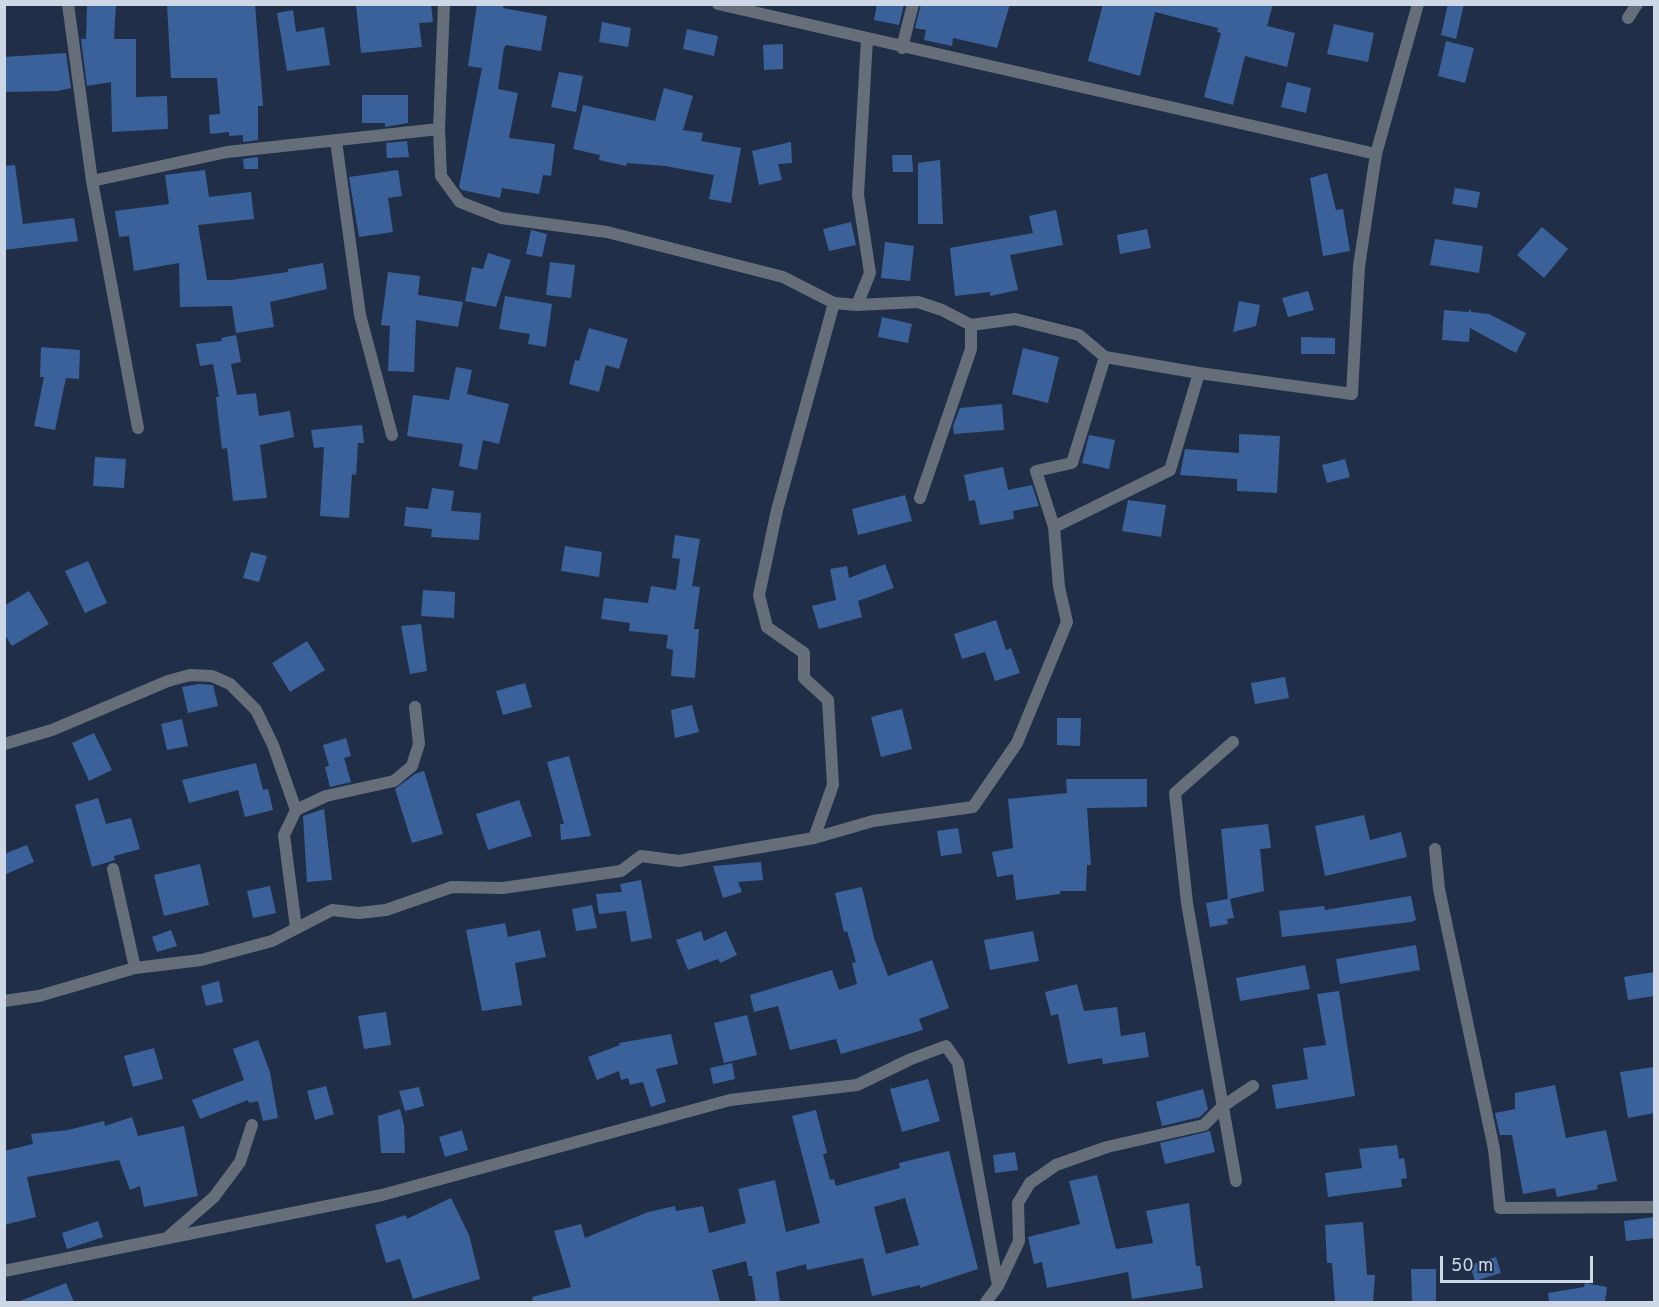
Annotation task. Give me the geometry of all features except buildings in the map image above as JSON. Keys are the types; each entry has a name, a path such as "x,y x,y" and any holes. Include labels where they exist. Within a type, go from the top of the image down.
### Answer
{"street":[{"path":"68,4 92,181 138,428"},
{"path":"444,4 439,129 441,176 460,201 501,218 607,232 783,277 834,303 857,305 918,302 942,310 971,325 1015,319 1079,336 1105,357 1199,373 1352,394 1359,266 1376,154 1418,4"},
{"path":"718,4 902,48 1376,154"},
{"path":"902,48 913,4"},
{"path":"1628,18 1637,4"},
{"path":"857,305 870,273 858,195 867,39"},
{"path":"92,181 227,152 439,129"},
{"path":"336,141 360,315 392,435"},
{"path":"814,838 833,785 828,700 804,678 804,653 767,627 759,595 777,510 834,303"},
{"path":"920,498 971,349 971,325"},
{"path":"4,1001 39,996 135,968 201,960 272,941 332,910 358,914 386,910 452,887 502,888 621,871 641,856 679,861 814,838 873,821 973,807 1017,743 1067,622 1059,587 1054,527 1036,471 1072,463 1105,357"},
{"path":"1054,527 1170,470 1199,373"},
{"path":"4,744 52,730 168,681 190,675 212,676 230,684 256,710 273,745 296,810"},
{"path":"296,928 284,835 296,810 326,796 394,781 412,766 419,744 415,707"},
{"path":"1233,742 1175,793 1187,903 1236,1181"},
{"path":"1435,849 1439,890 1494,1149 1500,1208 1654,1207"},
{"path":"113,869 135,968"},
{"path":"4,1271 382,1195 730,1100 857,1085 910,1059 946,1046 958,1063 998,1286"},
{"path":"986,1302 998,1286 1019,1241 1018,1203 1030,1183 1056,1165 1107,1147 1204,1125 1223,1106 1253,1086"},
{"path":"165,1239 214,1197 240,1162 252,1125"}]}
